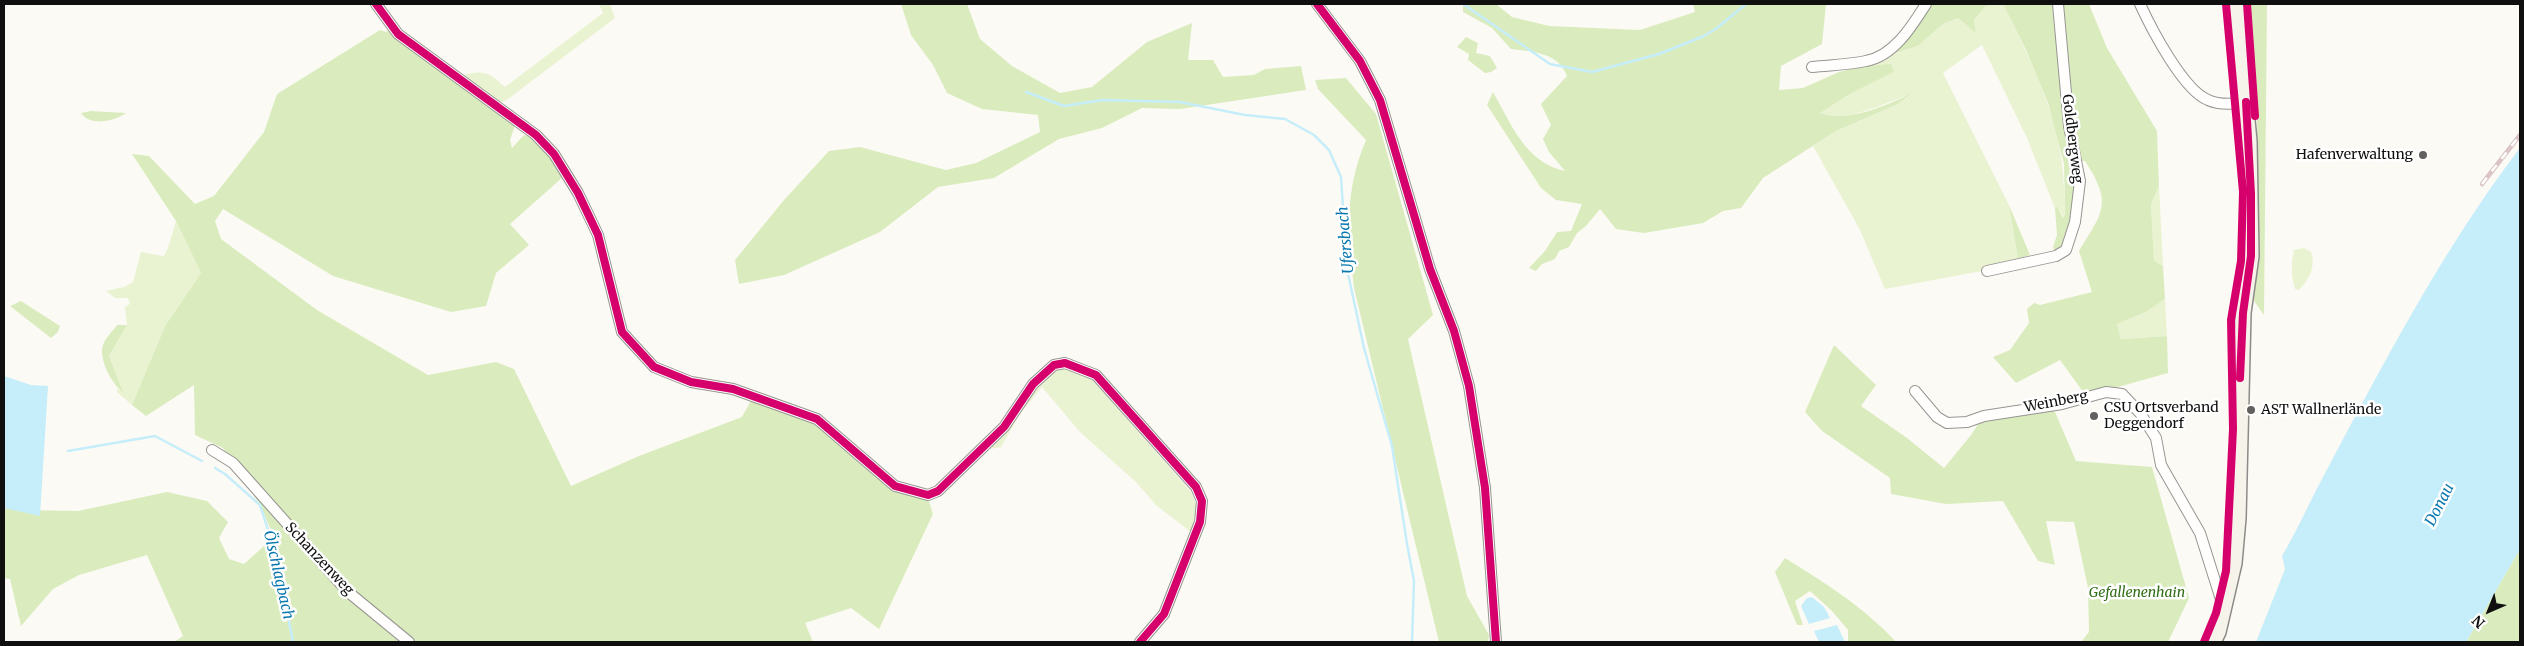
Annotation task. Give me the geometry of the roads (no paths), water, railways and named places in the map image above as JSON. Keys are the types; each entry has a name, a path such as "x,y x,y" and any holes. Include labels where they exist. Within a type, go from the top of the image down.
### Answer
{"main road":[{"path":"2213,642 2224,609 2234,563 2238,518 2243,313 2251,256 2251,194 2246,102 2236,4"}],"street":[{"path":"376,4 398,34 536,135 554,154 578,193 598,235 622,332 654,367 691,382 733,389 817,419 895,486 928,495 938,491 988,444 1004,427 1033,384 1054,365 1065,363 1096,375 1196,487 1202,502 1200,522 1164,614 1140,642"},
{"path":"1317,4 1360,62 1380,100 1430,269 1454,331 1469,386 1485,488 1496,642"},
{"path":"1812,67 1868,61 1882,54 1901,41 1926,4"},
{"name":"Goldbergweg","path":"1987,271 2056,256 2066,250 2076,222 2080,181 2069,126 2058,4"},
{"path":"2140,4 2168,56 2202,97 2210,101 2246,102"},
{"name":"Weinberg","path":"1915,391 1937,417 1947,423 1967,422 1984,416 2062,404 2106,392 2122,394 2140,413 2156,438 2161,464 2200,533 2224,609"},
{"name":"Schanzenweg","path":"212,450 233,463 347,591 409,642"}],"water":[{"name":"Donau","path":"2520,148 2520,549 2466,642 2256,642 2285,569 2282,556 2367,394 2439,268"},
{"path":"4,376 31,385 48,386 40,516 4,508"},
{"path":"1812,597 1824,607 1830,618 1809,624 1801,606 1807,598"},
{"path":"1837,625 1845,642 1819,642 1814,631"}],"waterway":[{"path":"1463,4 1550,64 1592,72 1659,54 1704,36 1717,28 1746,4"},
{"name":"Ufersbach","path":"1026,92 1064,106 1103,100 1180,102 1245,115 1285,119 1314,135 1329,150 1341,177 1347,269 1364,348 1392,446 1414,581 1412,642"},
{"name":"Ölschlagbach","path":"68,451 155,436 202,461"},
{"name":"Ölschlagbach","path":"215,468 225,474 260,505 276,555 293,642"}],"railway":[{"path":"2482,184 2520,135"}],"place":[{"name":"Hafenverwaltung","path":"2423,155"},
{"name":"AST Wallnerlände","path":"2251,410"},
{"name":"CSU Ortsverband Deggendorf","path":"2094,416"}],"park label":[{"name":"Gefallenenhain","path":"2137,593"}]}
